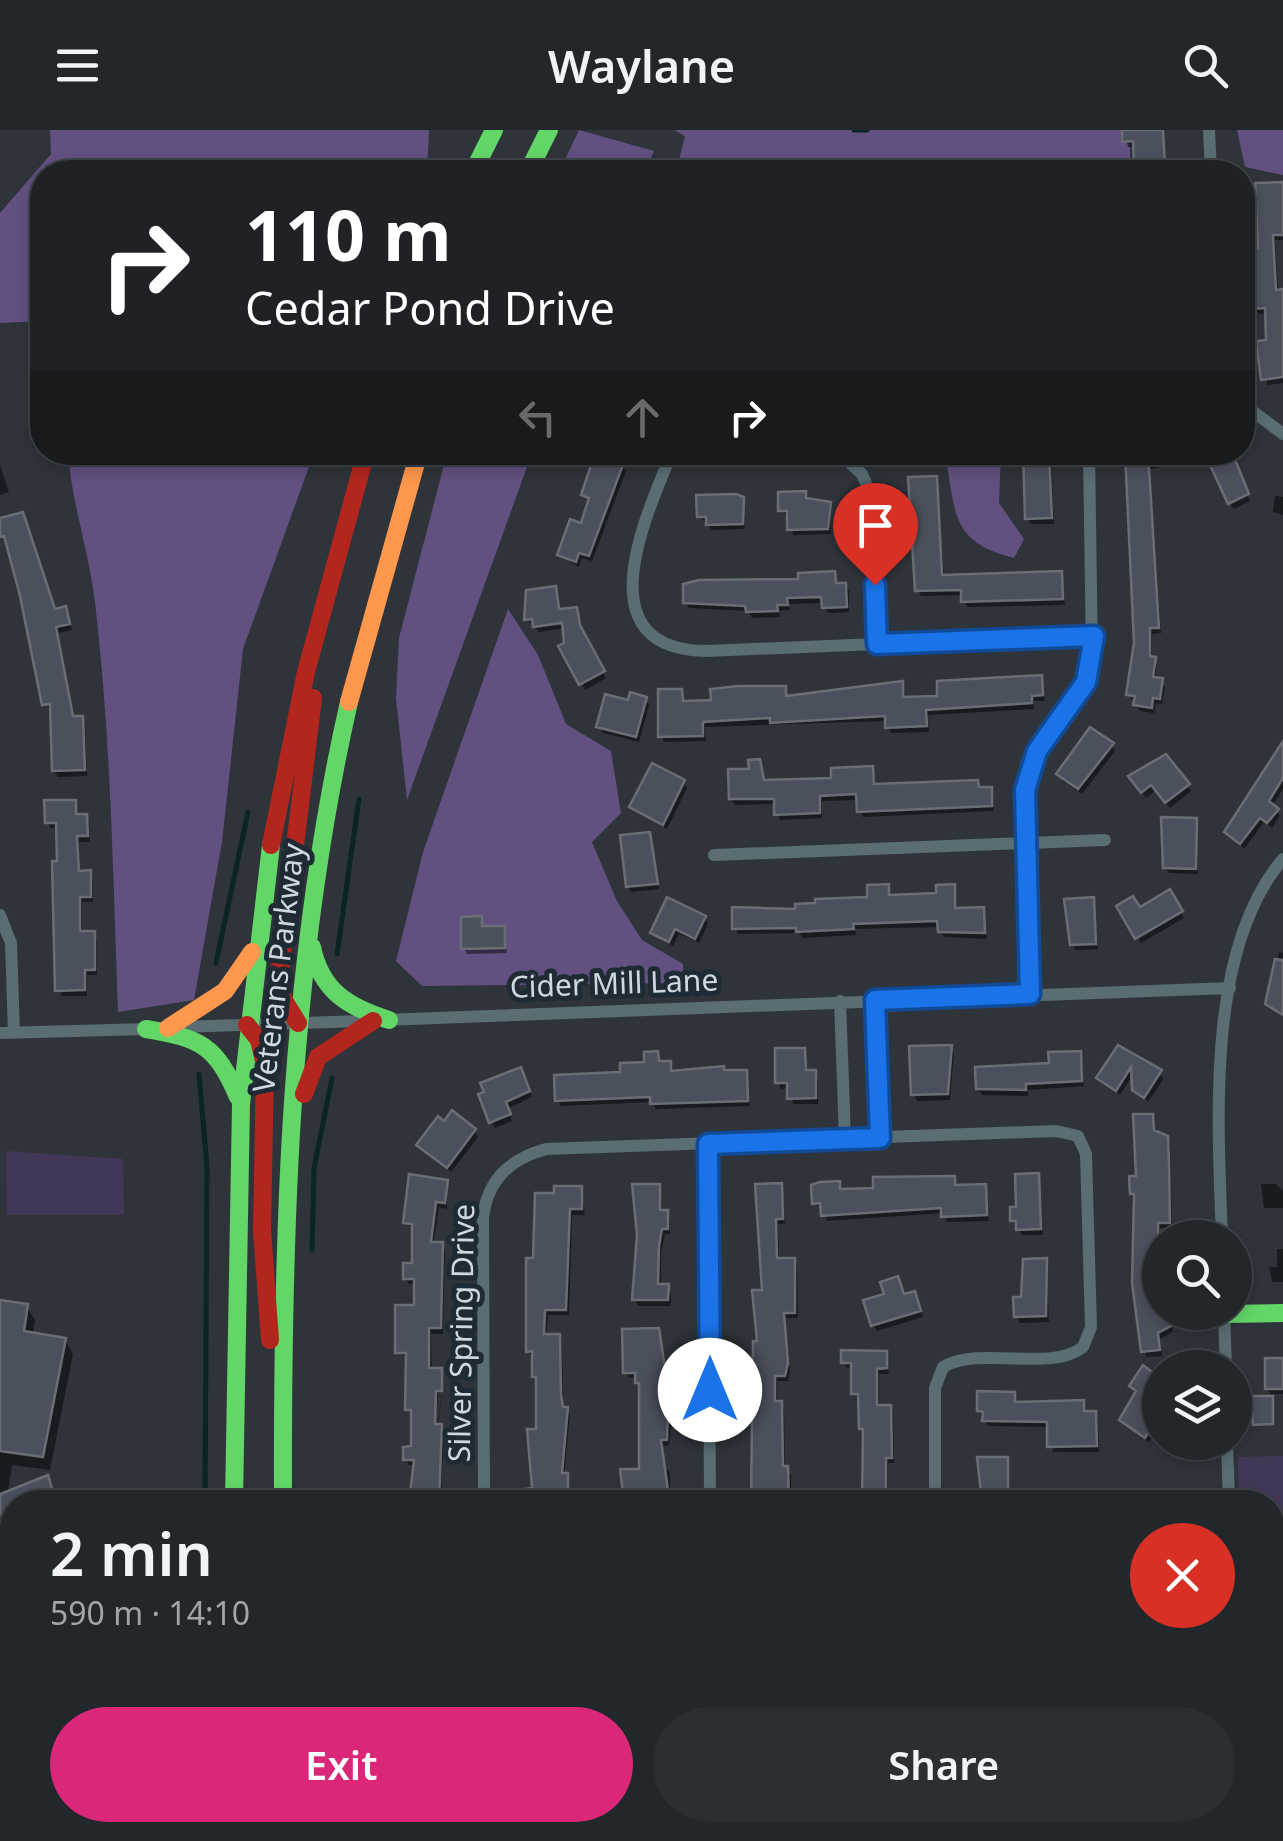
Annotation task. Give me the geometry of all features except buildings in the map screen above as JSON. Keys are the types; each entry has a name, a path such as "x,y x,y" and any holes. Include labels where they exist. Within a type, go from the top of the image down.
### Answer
{"main road":[{"path":"480,160 494,130"},
{"path":"534,160 548,130"},
{"name":"Veterans Parkway","path":"234,1490 234,1256 240,1103 256,945 292,731 362,465"},
{"name":"Veterans Parkway","path":"283,1490 283,1275 308,921 353,691 387,555 415,465"},
{"path":"298,1023 282,999 280,976 318,621"},
{"path":"308,921 315,968 328,991 352,1009 381,1020"},
{"path":"168,1028 226,991 256,945"},
{"path":"283,1275 296,1246 308,1067 326,1048 381,1020"},
{"path":"247,1025 259,1040 264,1056 262,1230 269,1331 282,1391"},
{"path":"146,1029 205,1042 219,1054 240,1103"},
{"path":"1252,1313 1283,1313"}],"street":[{"path":"1209,130 1210,160"},
{"path":"1255,413 1283,434"},
{"path":"668,465 630,576 639,615 662,640 692,651 1094,636"},
{"path":"852,465 862,474 871,495 877,644"},
{"path":"1030,994 1024,843 1029,770 1048,734 1086,682 1094,636 1088,465"},
{"path":"714,854 1105,840"},
{"path":"1222,1220 1220,1106 1230,988 1253,904 1283,858"},
{"path":"0,915 11,943 7,1033"},
{"name":"Cider Mill Lane","path":"7,1033 1230,988"},
{"path":"875,1000 880,1138"},
{"path":"840,1002 845,1139"},
{"path":"710,1490 708,1144 1056,1131 1081,1134 1086,1154 1091,1326 1088,1350 1064,1356 939,1364 934,1388 935,1490"},
{"name":"Silver Spring Drive","path":"484,1490 483,1217 488,1194 516,1160 546,1149 708,1144"},
{"path":"1228,1460 1229,1490"}],"shaded area":[{"path":"50,130 429,130 428,160 46,160 51,154"},
{"path":"579,130 654,151 650,160 565,160"},
{"path":"674,130 1129,130 1130,160 679,160 685,136"},
{"path":"1237,130 1283,130 1283,175 1255,169 1255,160 1243,160"},
{"path":"30,178 30,322 0,323 0,213"},
{"path":"70,465 310,465 243,649 222,842 194,1000 118,1012 105,704 92,583"},
{"path":"444,465 528,465 407,800 396,698 399,638"},
{"path":"947,465 1001,465 999,503 1024,539 1014,558 977,543 959,521"},
{"path":"508,609 538,655 566,724 611,751 621,813 592,842 617,901 642,940 683,964 684,983 422,986 396,961 423,852"},
{"path":"6,1151 123,1159 124,1215 7,1215"},
{"path":"1283,1456 1283,1490 1239,1490 1238,1460"}],"waterway":[{"path":"854,130 867,130"},
{"path":"337,954 359,799"},
{"path":"216,963 248,812"},
{"path":"199,1074 207,1167 205,1490"},
{"path":"312,1250 314,1168 332,1078"}],"traffic: fast":[{"path":"479,160 494,130"},
{"path":"534,160 549,130"},
{"path":"283,1490 284,1300 301,1000 313,900 349,702"},
{"path":"234,1490 241,1104 271,845"},
{"path":"312,947 322,975 338,995 389,1020"},
{"path":"146,1029 180,1036 204,1047 222,1066 238,1097"},
{"path":"1252,1314 1283,1313"}],"traffic: slow":[{"path":"349,702 415,465"},
{"path":"168,1028 225,991 252,952"}],"traffic: jam":[{"path":"271,845 306,672 362,465"},
{"path":"298,1023 283,999 279,977 313,698"},
{"path":"304,1094 318,1057 373,1021"},
{"path":"247,1025 259,1040 265,1065 262,1230 270,1340"}],"route":[{"path":"710,1390 708,1144 880,1138 875,1000 1030,994 1025,790 1037,751 1086,682 1094,636 877,644 875,585"}]}
